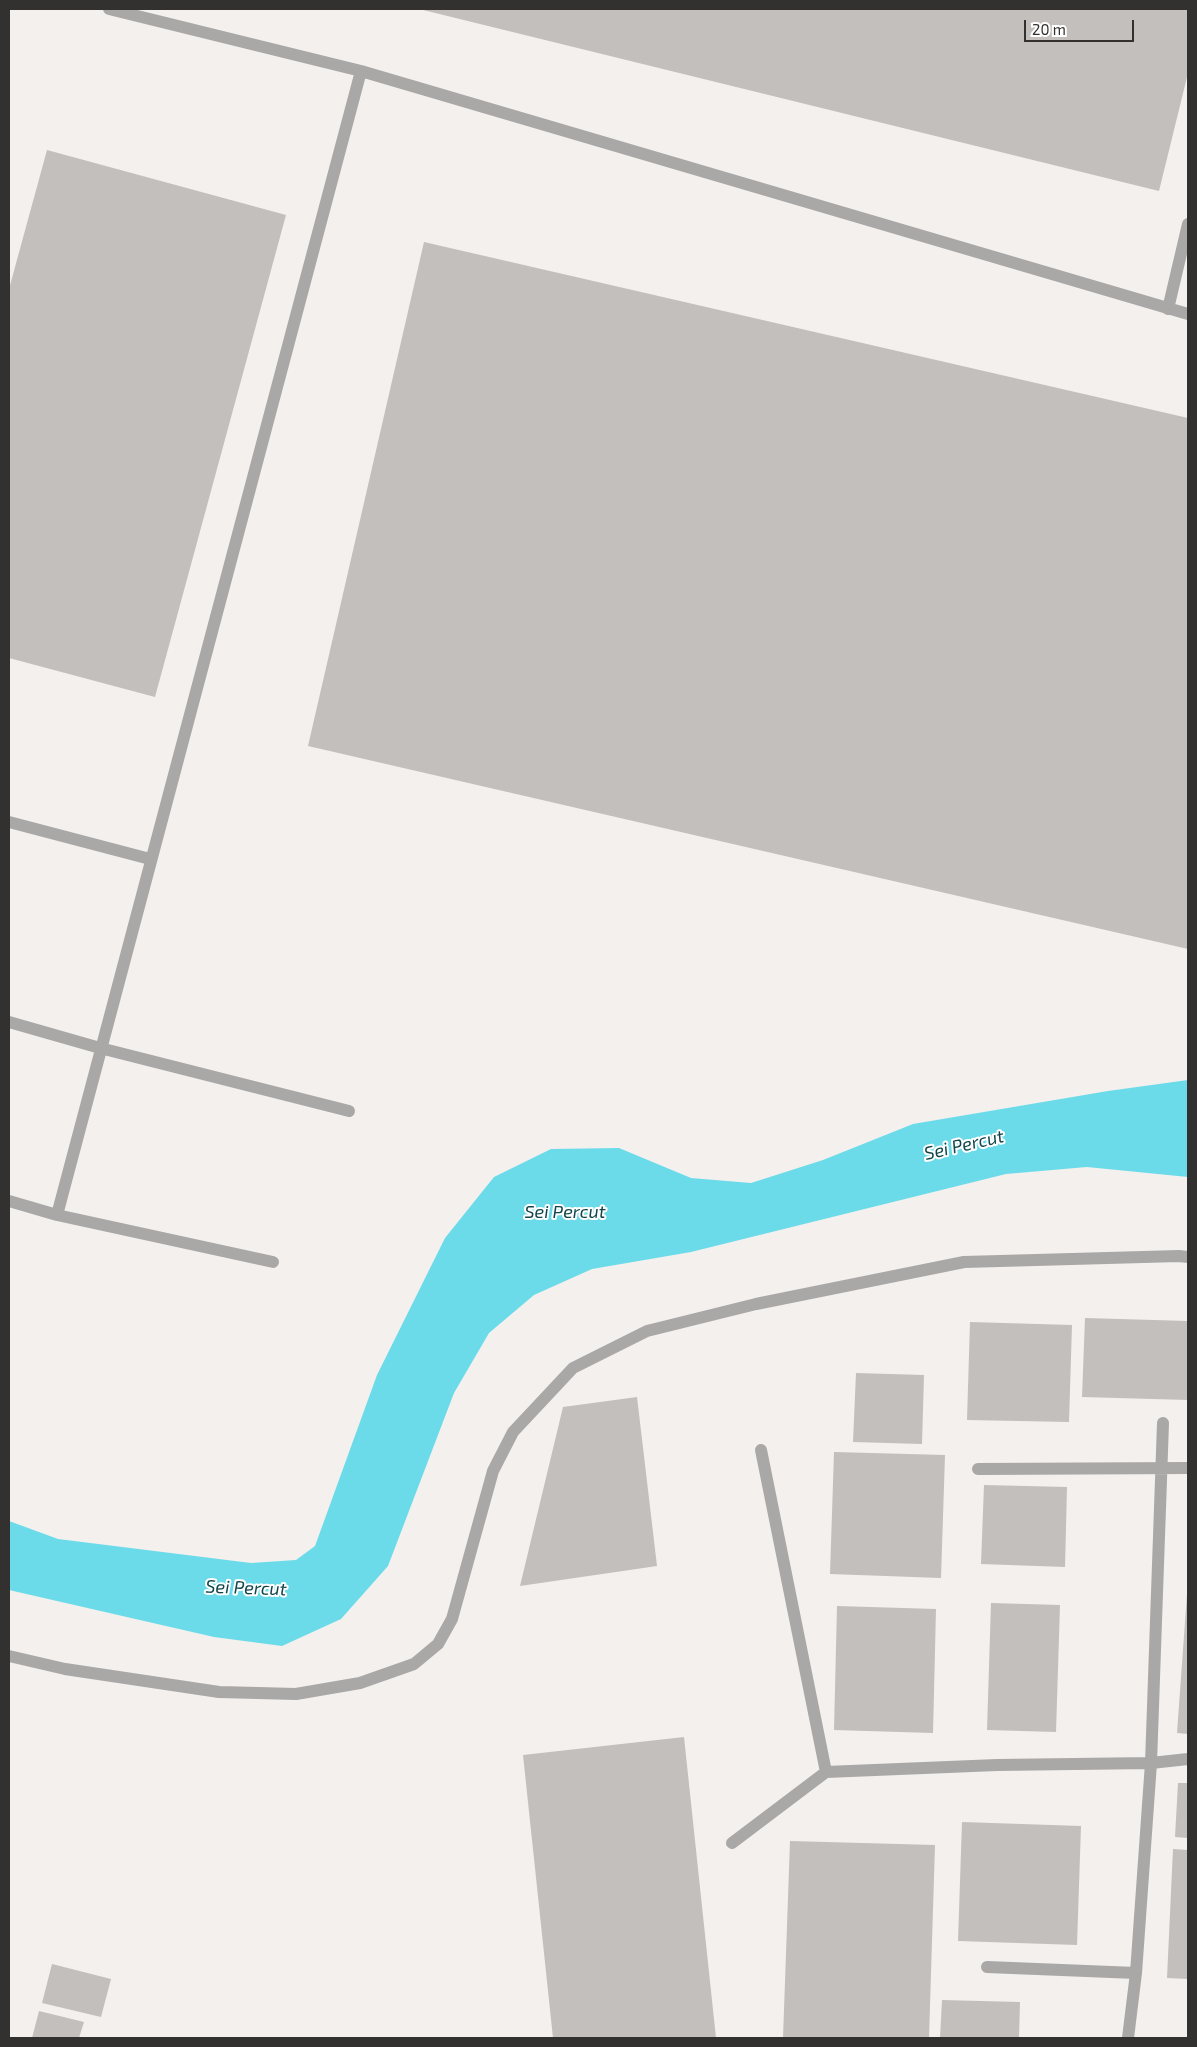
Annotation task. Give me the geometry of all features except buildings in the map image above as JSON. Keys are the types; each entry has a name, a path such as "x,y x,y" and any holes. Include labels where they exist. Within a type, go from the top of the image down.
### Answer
{"street":[{"path":"109,9 361,71 1188,314"},
{"path":"57,1215 150,859 361,71"},
{"path":"1168,309 1188,224"},
{"path":"9,822 150,859"},
{"path":"9,1022 100,1048 348,1111"},
{"path":"9,1201 57,1215 273,1262"},
{"path":"9,1656 65,1669 218,1692 296,1694 360,1683 414,1664 438,1644 452,1619 493,1471 513,1432 573,1368 647,1331 756,1304 964,1262 1188,1257"},
{"path":"1128,2038 1136,1973 1151,1763 1162,1423"},
{"path":"761,1450 826,1772"},
{"path":"978,1469 1188,1468"},
{"path":"732,1843 826,1772 997,1765 1151,1763 1188,1758"},
{"path":"987,1967 1136,1973"}],"water":[{"name":"Sei Percut","path":"1188,1080 1188,1177 1087,1167 1006,1174 691,1252 592,1269 534,1295 489,1333 454,1393 388,1566 341,1619 282,1646 214,1637 9,1590 9,1521 58,1539 251,1563 296,1560 315,1546 377,1375 445,1238 494,1177 551,1149 619,1148 691,1178 751,1183 823,1160 913,1124 1108,1091"}]}
